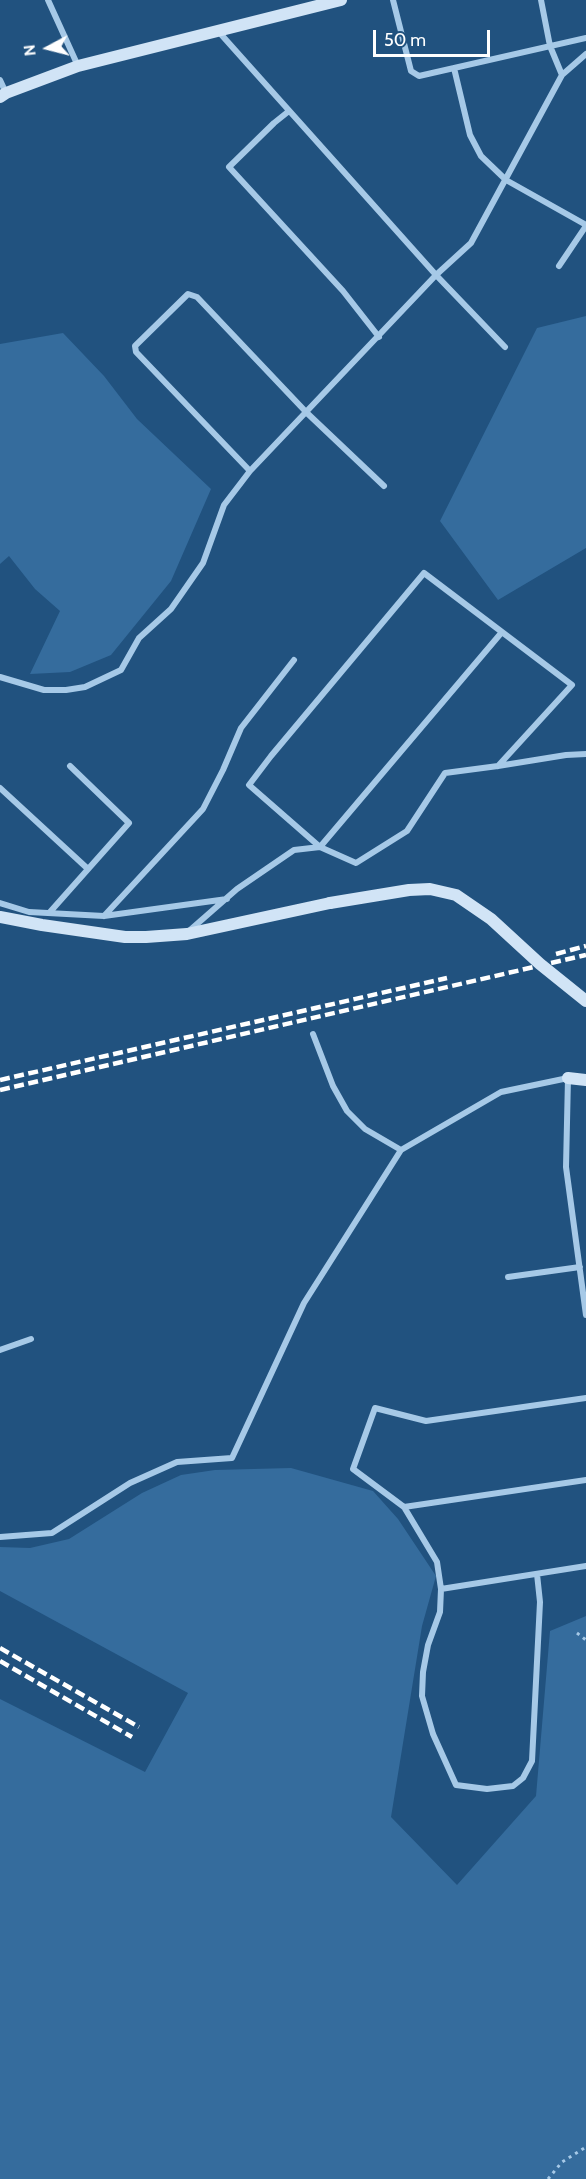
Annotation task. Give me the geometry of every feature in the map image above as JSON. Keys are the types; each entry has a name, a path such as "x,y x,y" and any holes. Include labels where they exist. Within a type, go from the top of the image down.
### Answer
{"street":[{"path":"48,0 78,66"},
{"path":"0,80 3,95 78,66 341,0"},
{"path":"393,0 411,71 419,76 586,38"},
{"path":"541,0 550,46 562,75"},
{"path":"218,31 436,275 505,347"},
{"path":"0,677 44,690 66,690 85,687 121,670 139,638 171,609 203,563 224,506 250,471 436,275 471,243 562,75 586,54"},
{"path":"454,68 470,135 481,156 506,180 586,225 559,266"},
{"path":"289,111 230,167 343,291 378,337"},
{"path":"250,471 136,352 135,346 188,294 197,297 307,413 384,486"},
{"path":"498,766 572,686 424,573 249,785 320,847 356,863 406,831 445,774 586,754"},
{"path":"187,934 227,898 294,850 320,847 502,632"},
{"path":"104,916 203,809 242,728 294,660"},
{"path":"50,912 129,823 70,766"},
{"path":"0,788 88,869"},
{"path":"0,917 125,937 187,934 330,903 409,890 430,889 456,895 491,919 540,964 586,1001"},
{"path":"0,903 29,912 104,916 227,898"},
{"path":"313,1035 333,1086 347,1111 365,1129 401,1150"},
{"path":"568,1078 566,1167 586,1315"},
{"path":"0,1537 52,1533 130,1484 177,1462 232,1458 304,1303 401,1150 501,1092 568,1078 586,1080"},
{"path":"507,1277 579,1267"},
{"path":"0,1350 31,1339"},
{"path":"537,1574 540,1602 532,1761 523,1778 513,1786 487,1789 456,1785 433,1734 422,1696 428,1644 440,1612 441,1589 437,1562 404,1507 353,1469 375,1408 426,1421 586,1398"},
{"path":"404,1507 586,1480"},
{"path":"441,1589 586,1566"}],"path":[{"path":"577,1633 586,1640"},
{"path":"548,2179 562,2162 586,2147"}],"shaded area":[{"path":"586,316 586,548 498,600 440,521 537,328"},
{"path":"63,333 104,376 137,419 211,489 171,581 111,655 70,672 30,674 60,611 35,589 9,556 0,564 0,344"},
{"path":"291,1468 373,1491 398,1519 436,1576 422,1626 391,1817 457,1885 536,1796 550,1631 586,1616 586,2179 0,2179 0,1699 145,1772 188,1693 0,1591 0,1547 30,1548 69,1539 142,1493 181,1475 215,1470"}],"railway":[{"path":"556,954 586,946"},
{"path":"0,1090 586,955"},
{"path":"0,1080 447,978"},
{"path":"0,1648 139,1727"},
{"path":"0,1661 132,1737"}]}
